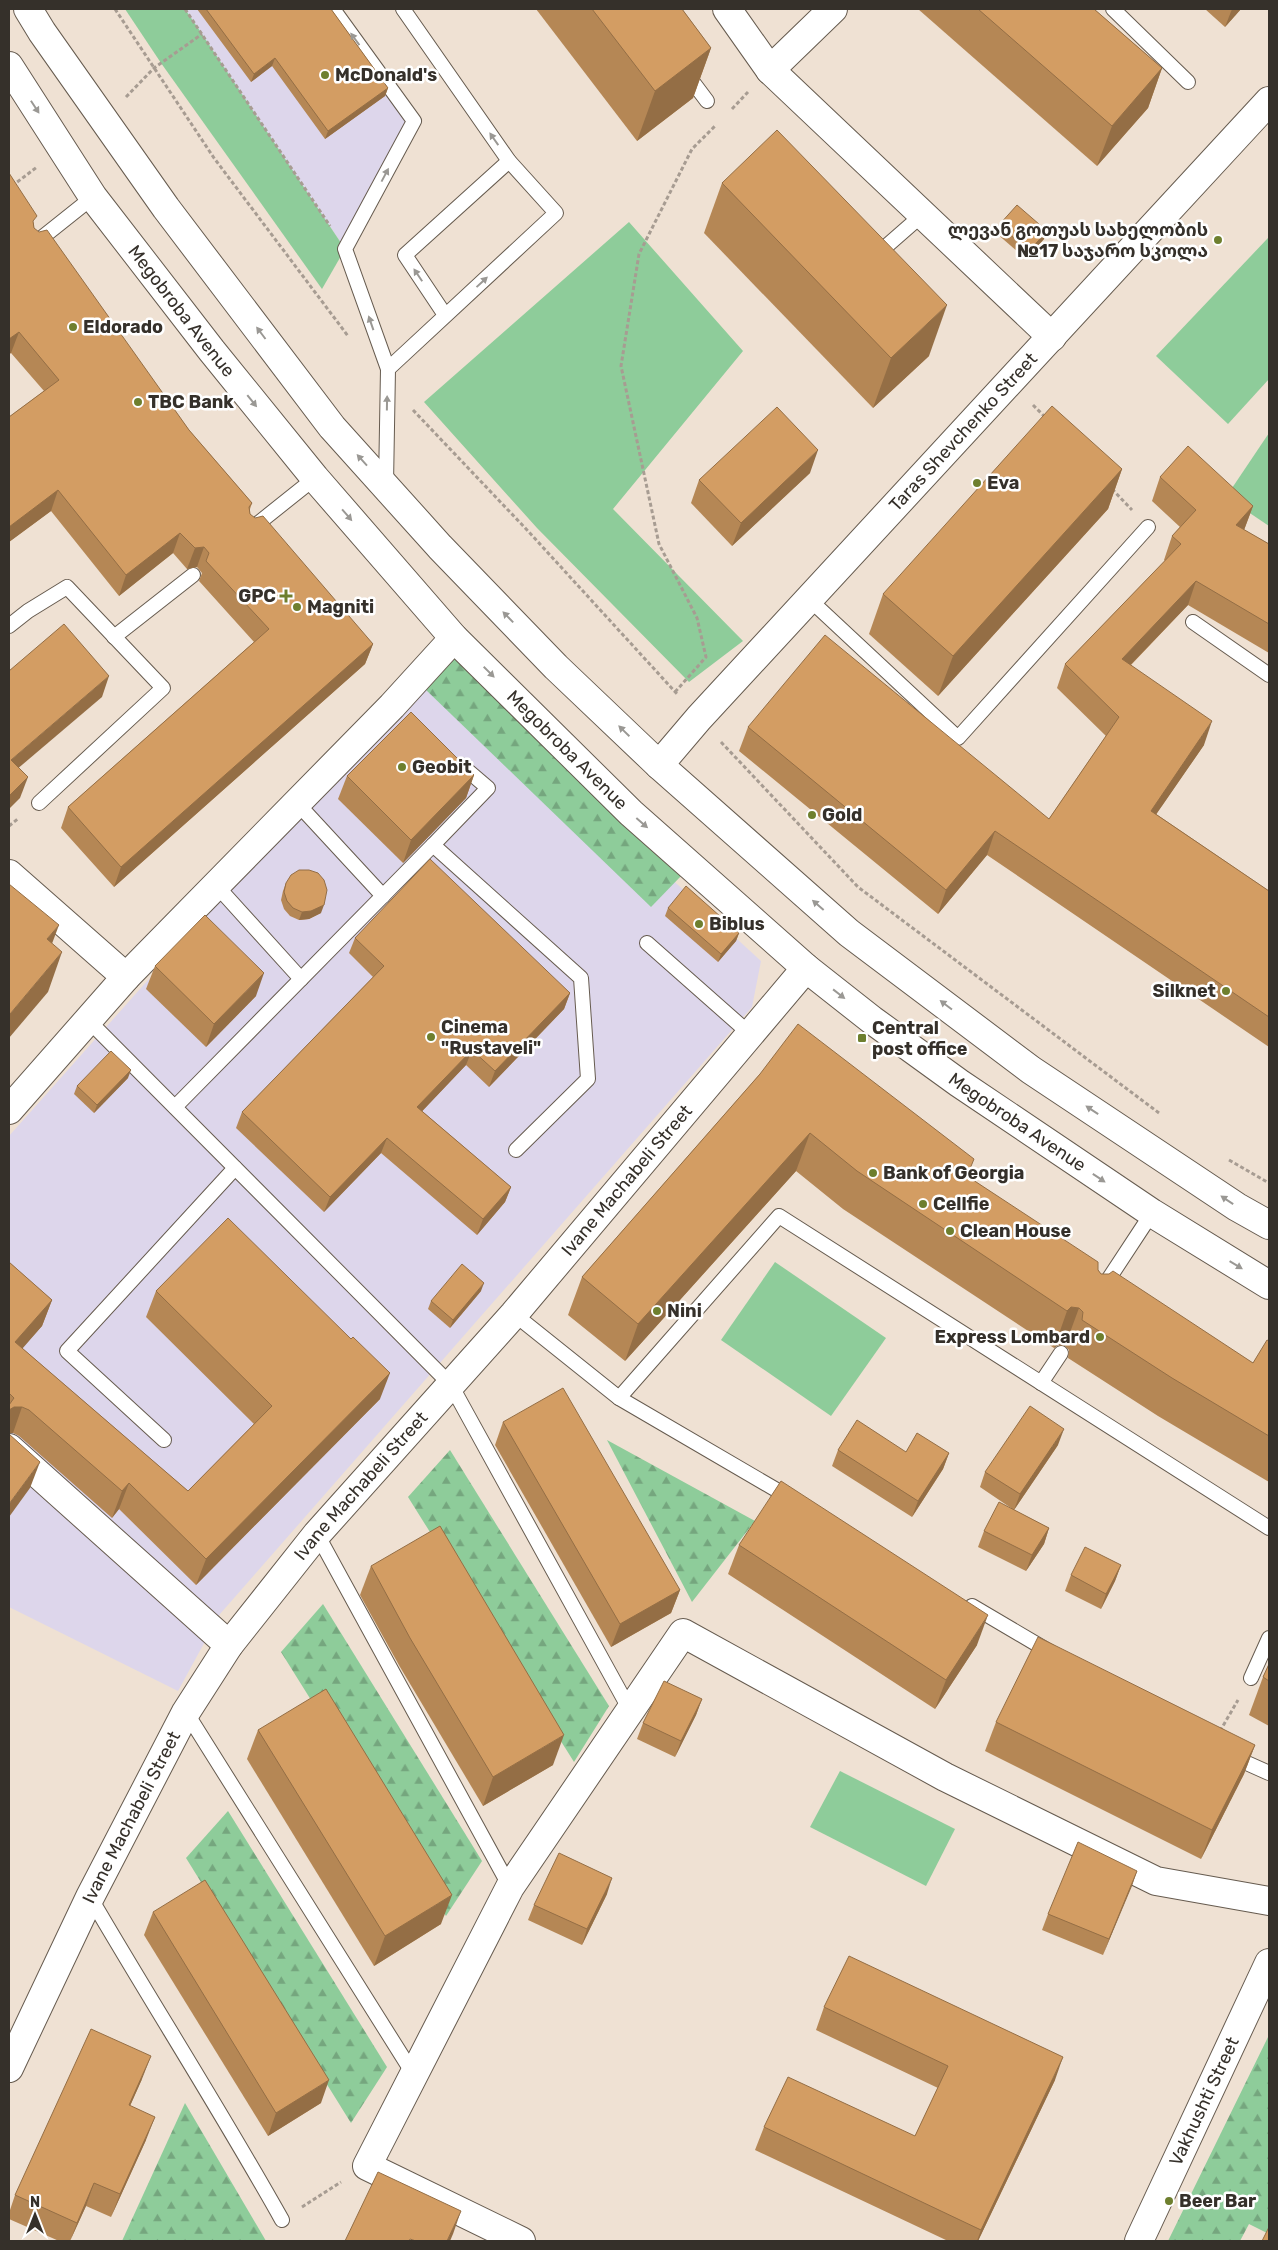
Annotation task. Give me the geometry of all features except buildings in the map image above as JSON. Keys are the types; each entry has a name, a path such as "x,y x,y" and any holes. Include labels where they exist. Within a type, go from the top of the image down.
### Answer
{"street":[{"path":"28,9 172,216 332,427 440,547 556,667 659,765 849,933 1031,1070 1237,1206 1269,1225"},
{"path":"727,9 770,70 1052,337"},
{"path":"770,70 833,9"},
{"name":"Megobroba Avenue","path":"9,66 93,197 212,351 315,478 454,638 631,813 806,968 872,1020 959,1083 1152,1213 1269,1285"},
{"name":"Taras Shevchenko Street","path":"659,765 699,718 1269,101"},
{"path":"9,1110 126,977 297,803 396,709 454,638"},
{"path":"9,874 126,977"},
{"name":"Ivane Machabeli Street","path":"9,2068 90,1897 186,1712 230,1645 317,1534 514,1314 806,968"},
{"path":"9,1448 230,1645"},
{"path":"521,2241 367,2166 510,1887 683,1633 945,1777 1156,1881 1269,1901"},
{"name":"Vakhushti Street","path":"1139,2241 1269,1962"}],"lane":[{"path":"333,9 414,122 345,249 388,375 386,487"},
{"path":"388,375 445,315 556,213 509,160 403,9"},
{"path":"1113,9 1188,82"},
{"path":"678,62 706,101"},
{"path":"445,315 405,254 509,160"},
{"path":"34,244 93,197"},
{"path":"860,245 874,258 922,215"},
{"path":"250,530 315,478"},
{"path":"809,599 958,738 1148,526"},
{"path":"114,637 193,575"},
{"path":"9,626 28,611 67,588 163,688 39,803"},
{"path":"1193,622 1269,675"},
{"path":"175,1107 488,788 451,757"},
{"path":"297,803 383,896"},
{"path":"433,845 581,978 588,1079 516,1150"},
{"path":"216,886 301,979"},
{"path":"647,943 750,1034"},
{"path":"88,1020 451,1385 630,1710"},
{"path":"164,1440 67,1351 235,1168"},
{"path":"1098,1296 1152,1213"},
{"path":"620,1398 779,1216 1269,1528"},
{"path":"514,1314 620,1398 799,1504"},
{"path":"1042,1383 1060,1353"},
{"path":"317,1534 510,1887"},
{"path":"962,1600 1065,1661"},
{"path":"1251,1678 1269,1638"},
{"path":"186,1712 414,2075"},
{"path":"1211,1747 1269,1773"},
{"path":"90,1897 239,2143 282,2220"}],"path":[{"path":"116,9 214,158 349,337"},
{"path":"184,9 345,249"},
{"path":"161,63 202,34"},
{"path":"731,110 770,70"},
{"path":"675,692 706,657 697,618 659,544 621,366 639,254 692,149 718,123"},
{"path":"388,375 675,692 858,887 1162,1116"},
{"path":"1011,380 1050,422"},
{"path":"1108,485 1148,526"},
{"path":"1228,1159 1269,1183"},
{"path":"1211,1747 1251,1678"},
{"path":"282,2220 367,2166"}],"shaded area":[{"path":"185,9 333,9 414,121 345,249"},
{"path":"437,664 761,961 752,1007 220,1614 178,1691 9,1607 9,1136 140,989"}],"green space":[{"path":"125,9 185,9 345,249 322,289 161,63"},
{"path":"629,222 743,351 613,509 743,641 689,682 537,528 424,402"},
{"path":"1268,238 1269,379 1228,424 1156,356"},
{"path":"1269,433 1269,526 1226,497"},
{"path":"456,657 682,875 651,907 425,689"},
{"path":"775,1262 886,1338 831,1416 721,1340"},
{"path":"607,1440 755,1521 692,1602"},
{"path":"450,1450 609,1706 574,1762 408,1497"},
{"path":"323,1604 482,1861 446,1916 281,1652"},
{"path":"840,1771 955,1829 926,1886 810,1827"},
{"path":"228,1811 387,2067 351,2123 186,1858"},
{"path":"1269,2035 1269,2234 1249,2224 1240,2241 1168,2241"},
{"path":"185,2103 266,2241 122,2241"}],"place":[{"name":"McDonald's","path":"325,75"},
{"name":"ლევან გოთუას სახელობის №17 საჯარო სკოლა","path":"1218,240"},
{"name":"Eldorado","path":"73,327"},
{"name":"TBC Bank","path":"138,402"},
{"name":"Eva","path":"977,483"},
{"name":"GPC","path":"286,596"},
{"name":"Magniti","path":"297,607"},
{"name":"Geobit","path":"402,767"},
{"name":"Gold","path":"812,815"},
{"name":"Biblus","path":"699,924"},
{"name":"Silknet","path":"1226,991"},
{"name":"Cinema \"Rustaveli\"","path":"431,1037"},
{"name":"Central post office","path":"862,1038"},
{"name":"Bank of Georgia","path":"873,1173"},
{"name":"Cellfie","path":"923,1204"},
{"name":"Clean House","path":"950,1231"},
{"name":"Nini","path":"657,1311"},
{"name":"Express Lombard","path":"1100,1337"},
{"name":"Beer Bar","path":"1169,2201"}]}
